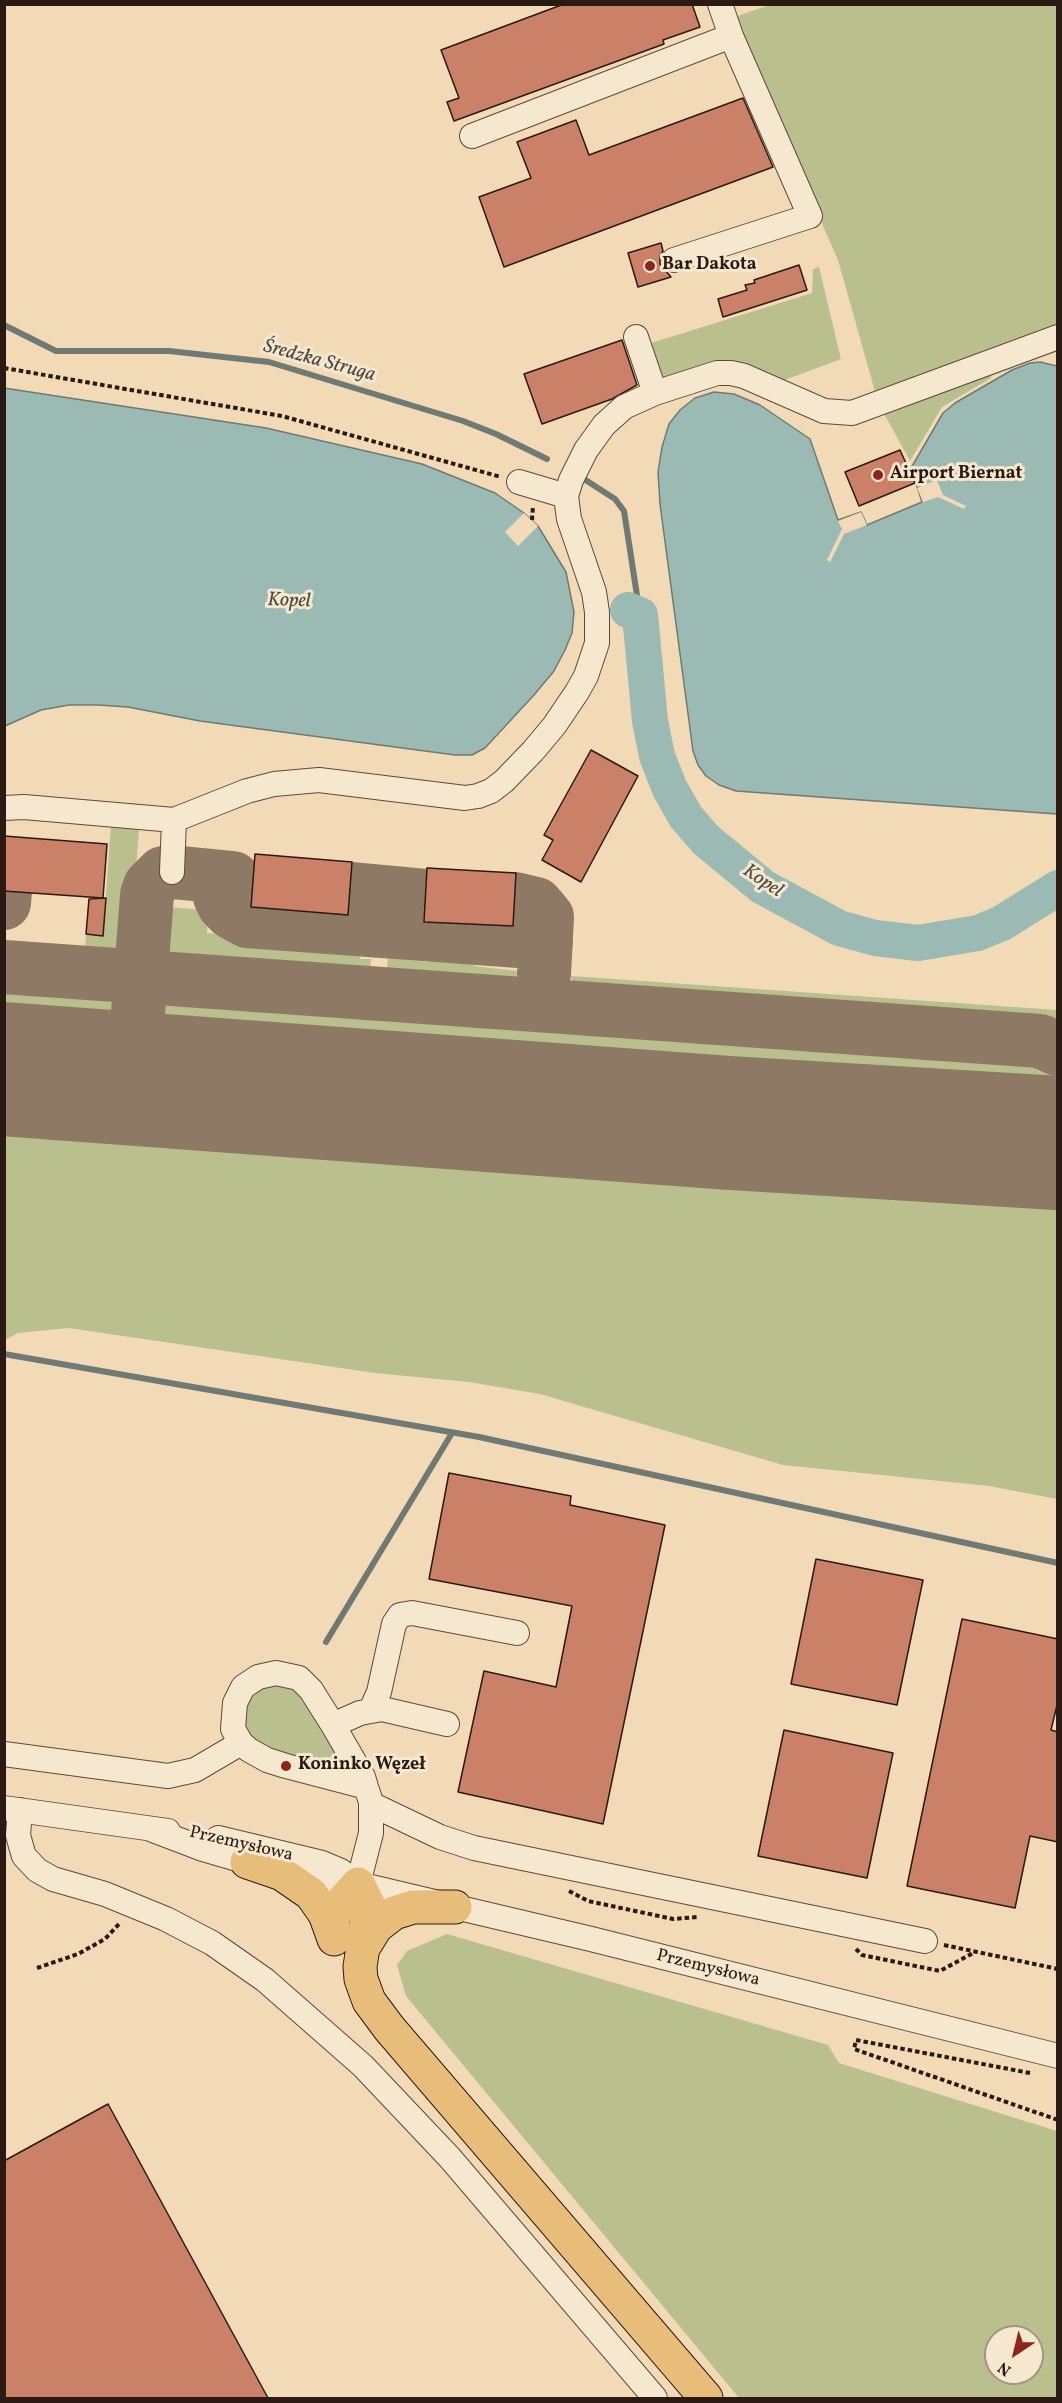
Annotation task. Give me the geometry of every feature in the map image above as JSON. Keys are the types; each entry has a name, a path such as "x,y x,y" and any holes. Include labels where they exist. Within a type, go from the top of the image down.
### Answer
{"highway":[{"path":"247,1862 282,1874 304,1888 320,1905 344,1968 356,1992 372,2013 389,2028"},
{"path":"333,1936 335,1912 342,1900 358,1884 369,1906 360,1967 363,1988 369,2001 389,2028 705,2398"},
{"path":"363,1948 376,1928 394,1913 413,1907 455,1908"}],"street":[{"path":"674,260 810,216 731,36 722,5"},
{"path":"472,136 731,36"},
{"path":"636,337 655,393"},
{"path":"4,808 24,807 174,820 247,791 296,781 341,782 465,798 478,796 504,781 533,751 567,708 586,676 597,643 597,612 594,592 569,519 566,496 586,450 603,425 624,407 655,393 709,375 731,373 744,376 824,411 852,413 1058,337"},
{"path":"519,482 566,496"},
{"path":"172,872 174,820"},
{"path":"371,1710 379,1692 394,1624 399,1615 412,1613 518,1633"},
{"path":"358,1884 371,1833 369,1796 333,1725 311,1690 299,1678 285,1674 258,1677 243,1687 235,1703 233,1729 241,1743 267,1760 369,1796 440,1837 474,1848 925,1941"},
{"path":"333,1725 348,1717 371,1710 388,1710 447,1724"},
{"path":"4,1754 168,1776 195,1770 241,1743"},
{"path":"12,1809 24,1856 37,1870 53,1879 130,1904 190,1930 237,1958 363,2066 443,2151 655,2398"},
{"name":"Przemysłowa","path":"12,1809 105,1821 153,1830 190,1832 322,1863 341,1871 358,1884"},
{"name":"Przemysłowa","path":"153,1830 203,1849 318,1884 339,1886 358,1884 591,1939 1058,2056"}],"path":[{"path":"4,368 282,416 459,463 519,482"},
{"path":"37,1968 78,1954 105,1939 115,1931 130,1904"},
{"path":"925,1941 1058,1969"},
{"path":"1035,2074 856,2040 854,2049 1058,2120"}],"green space":[{"path":"769,5 1057,5 1057,328 876,395 838,260 735,26 738,16"},
{"path":"819,267 841,359 782,381 661,381 648,344 812,293 813,269"},
{"path":"990,370 991,378 942,407 910,461 882,410"},
{"path":"111,825 139,828 131,939 124,938 126,943 131,944 130,956 120,964 94,962 85,952 86,934 103,936"},
{"path":"167,907 208,910 207,933 331,941 332,954 360,955 360,959 371,959 370,972 361,981 162,967 154,958 156,915"},
{"path":"431,949 523,956 520,964 473,960 474,966 518,971 511,993 393,984 386,974 388,958 429,962"},
{"path":"571,976 1057,1010 1057,1032 576,998"},
{"path":"5,979 118,987 127,998 124,1038 111,1051 5,1043"},
{"path":"160,991 1037,1054 1049,1063 1057,1076 1056,1103 1041,1117 161,1053 148,1039 151,998"},
{"path":"5,1098 1057,1176 1057,1499 989,1486 783,1465 540,1394 469,1382 375,1373 69,1328 18,1333 5,1340"},
{"path":"271,1683 301,1690 346,1770 275,1752 252,1741 242,1720 249,1695"},
{"path":"447,1934 828,2045 839,2063 1057,2131 1057,2398 739,2398 406,1996 397,1965 407,1951"}],"water":[{"path":"1040,362 1057,366 1057,814 736,791 719,785 706,776 698,765 693,751 660,504 658,472 662,447 669,424 680,410 695,398 714,392 734,394 760,405 810,439 838,520 861,512 867,525 922,502 911,468 943,413 955,403 1012,370"},
{"path":"4,388 266,428 422,464 495,493 538,526 566,572 574,612 572,633 565,650 554,671 534,695 485,748 472,755 455,755 200,721 128,707 98,705 69,705 41,710 5,726"}],"pier":[{"path":"937,480 943,495 966,506 964,509 938,497 923,502 917,488"},
{"path":"861,512 867,525 844,534 830,562 827,560 842,529 838,521"},
{"path":"524,513 538,526 518,546 505,532"}],"building":[{"path":"564,4 692,4 700,27 663,40 664,44 454,121 447,102 459,98 441,50"},
{"path":"743,98 773,167 504,267 479,197 531,178 517,142 576,120 589,155"},
{"path":"661,243 663,251 660,264 671,277 638,287 628,253"},
{"path":"799,265 807,290 723,317 718,299 747,290 745,285 755,283 754,280"},
{"path":"622,340 637,385 612,399 542,424 524,374"},
{"path":"900,450 915,483 859,506 845,472"},
{"path":"591,750 638,776 581,882 542,860 553,840 544,835"},
{"path":"4,836 107,844 103,898 4,891"},
{"path":"255,854 352,862 348,915 251,907"},
{"path":"427,868 516,873 513,926 424,922"},
{"path":"106,898 103,936 86,934 89,899"},
{"path":"449,1473 571,1496 570,1505 665,1525 603,1824 458,1792 484,1671 556,1687 572,1606 429,1579"},
{"path":"816,1559 923,1580 897,1705 791,1684"},
{"path":"962,1619 1058,1639 1058,1701 1051,1730 1058,1732 1058,1842 1030,1836 1015,1908 907,1886"},
{"path":"784,1730 893,1753 867,1878 758,1856"},
{"path":"108,2104 268,2398 4,2398 4,2161"}],"waterway":[{"name":"Średzka Struga","path":"4,325 56,351 169,351 269,362 463,421 547,459"},
{"name":"Średzka Struga","path":"584,479 615,499 624,511 640,615"},
{"name":"Kopel","path":"628,610 640,615 650,721 657,756 670,789 686,817 706,840 763,887 839,928 875,938 918,943 978,933 1002,923 1058,888"},
{"path":"4,1354 479,1437 1058,1563"},
{"path":"326,1642 452,1433"}],"taxiway":[{"path":"133,1078 147,895 150,886 163,873 172,872 233,878"},
{"path":"219,877 220,897 224,905 247,921 546,943"},
{"path":"350,889 425,896"},
{"path":"4,903 5,891"},
{"path":"515,899 536,904 547,917 544,974"},
{"path":"4,967 1040,1041 1058,1049"},
{"path":"1034,1142 1058,1135"}],"runway":[{"path":"4,1069 730,1123 1058,1143"}],"place":[{"name":"Bar Dakota","path":"650,266"},
{"name":"Airport Biernat","path":"878,475"},
{"name":"Koninko Węzeł","path":"286,1766"}]}
